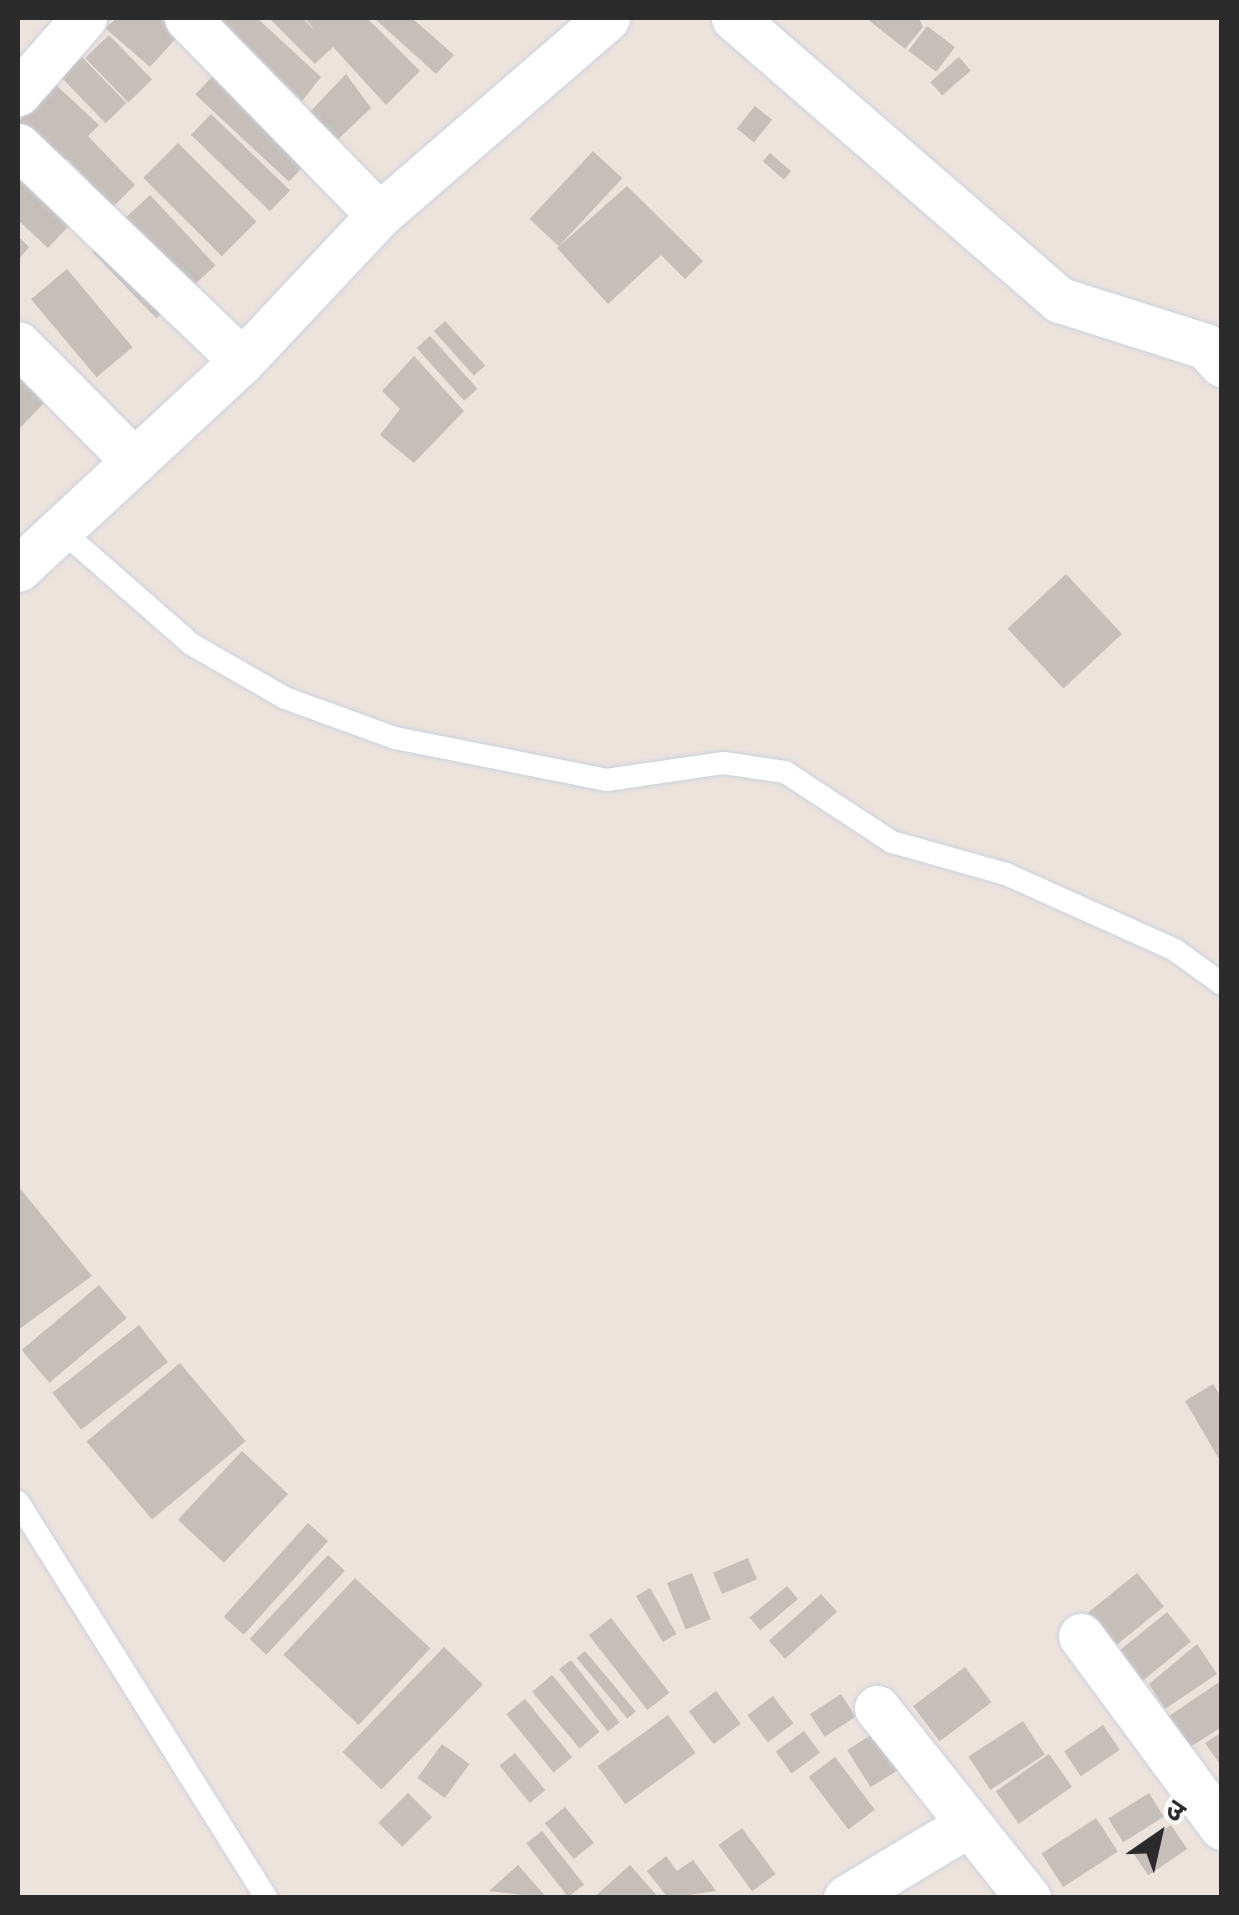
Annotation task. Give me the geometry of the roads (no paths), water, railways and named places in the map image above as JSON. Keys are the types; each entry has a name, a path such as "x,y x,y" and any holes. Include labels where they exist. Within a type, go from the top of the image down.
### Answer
{"street":[{"path":"18,94 84,18"},
{"path":"186,18 379,214"},
{"path":"18,569 242,360 379,214 607,18"},
{"path":"734,18 1060,300 1205,346 1222,364"},
{"path":"18,146 242,360"},
{"path":"18,344 134,461"},
{"path":"1081,1636 1222,1827"},
{"path":"877,1708 1028,1898"},
{"path":"846,1898 967,1826"}],"lane":[{"path":"60,530 191,644 285,698 396,738 607,780 724,763 785,772 892,842 1006,874 1175,950 1222,984"},
{"path":"18,1502 266,1898"}]}
